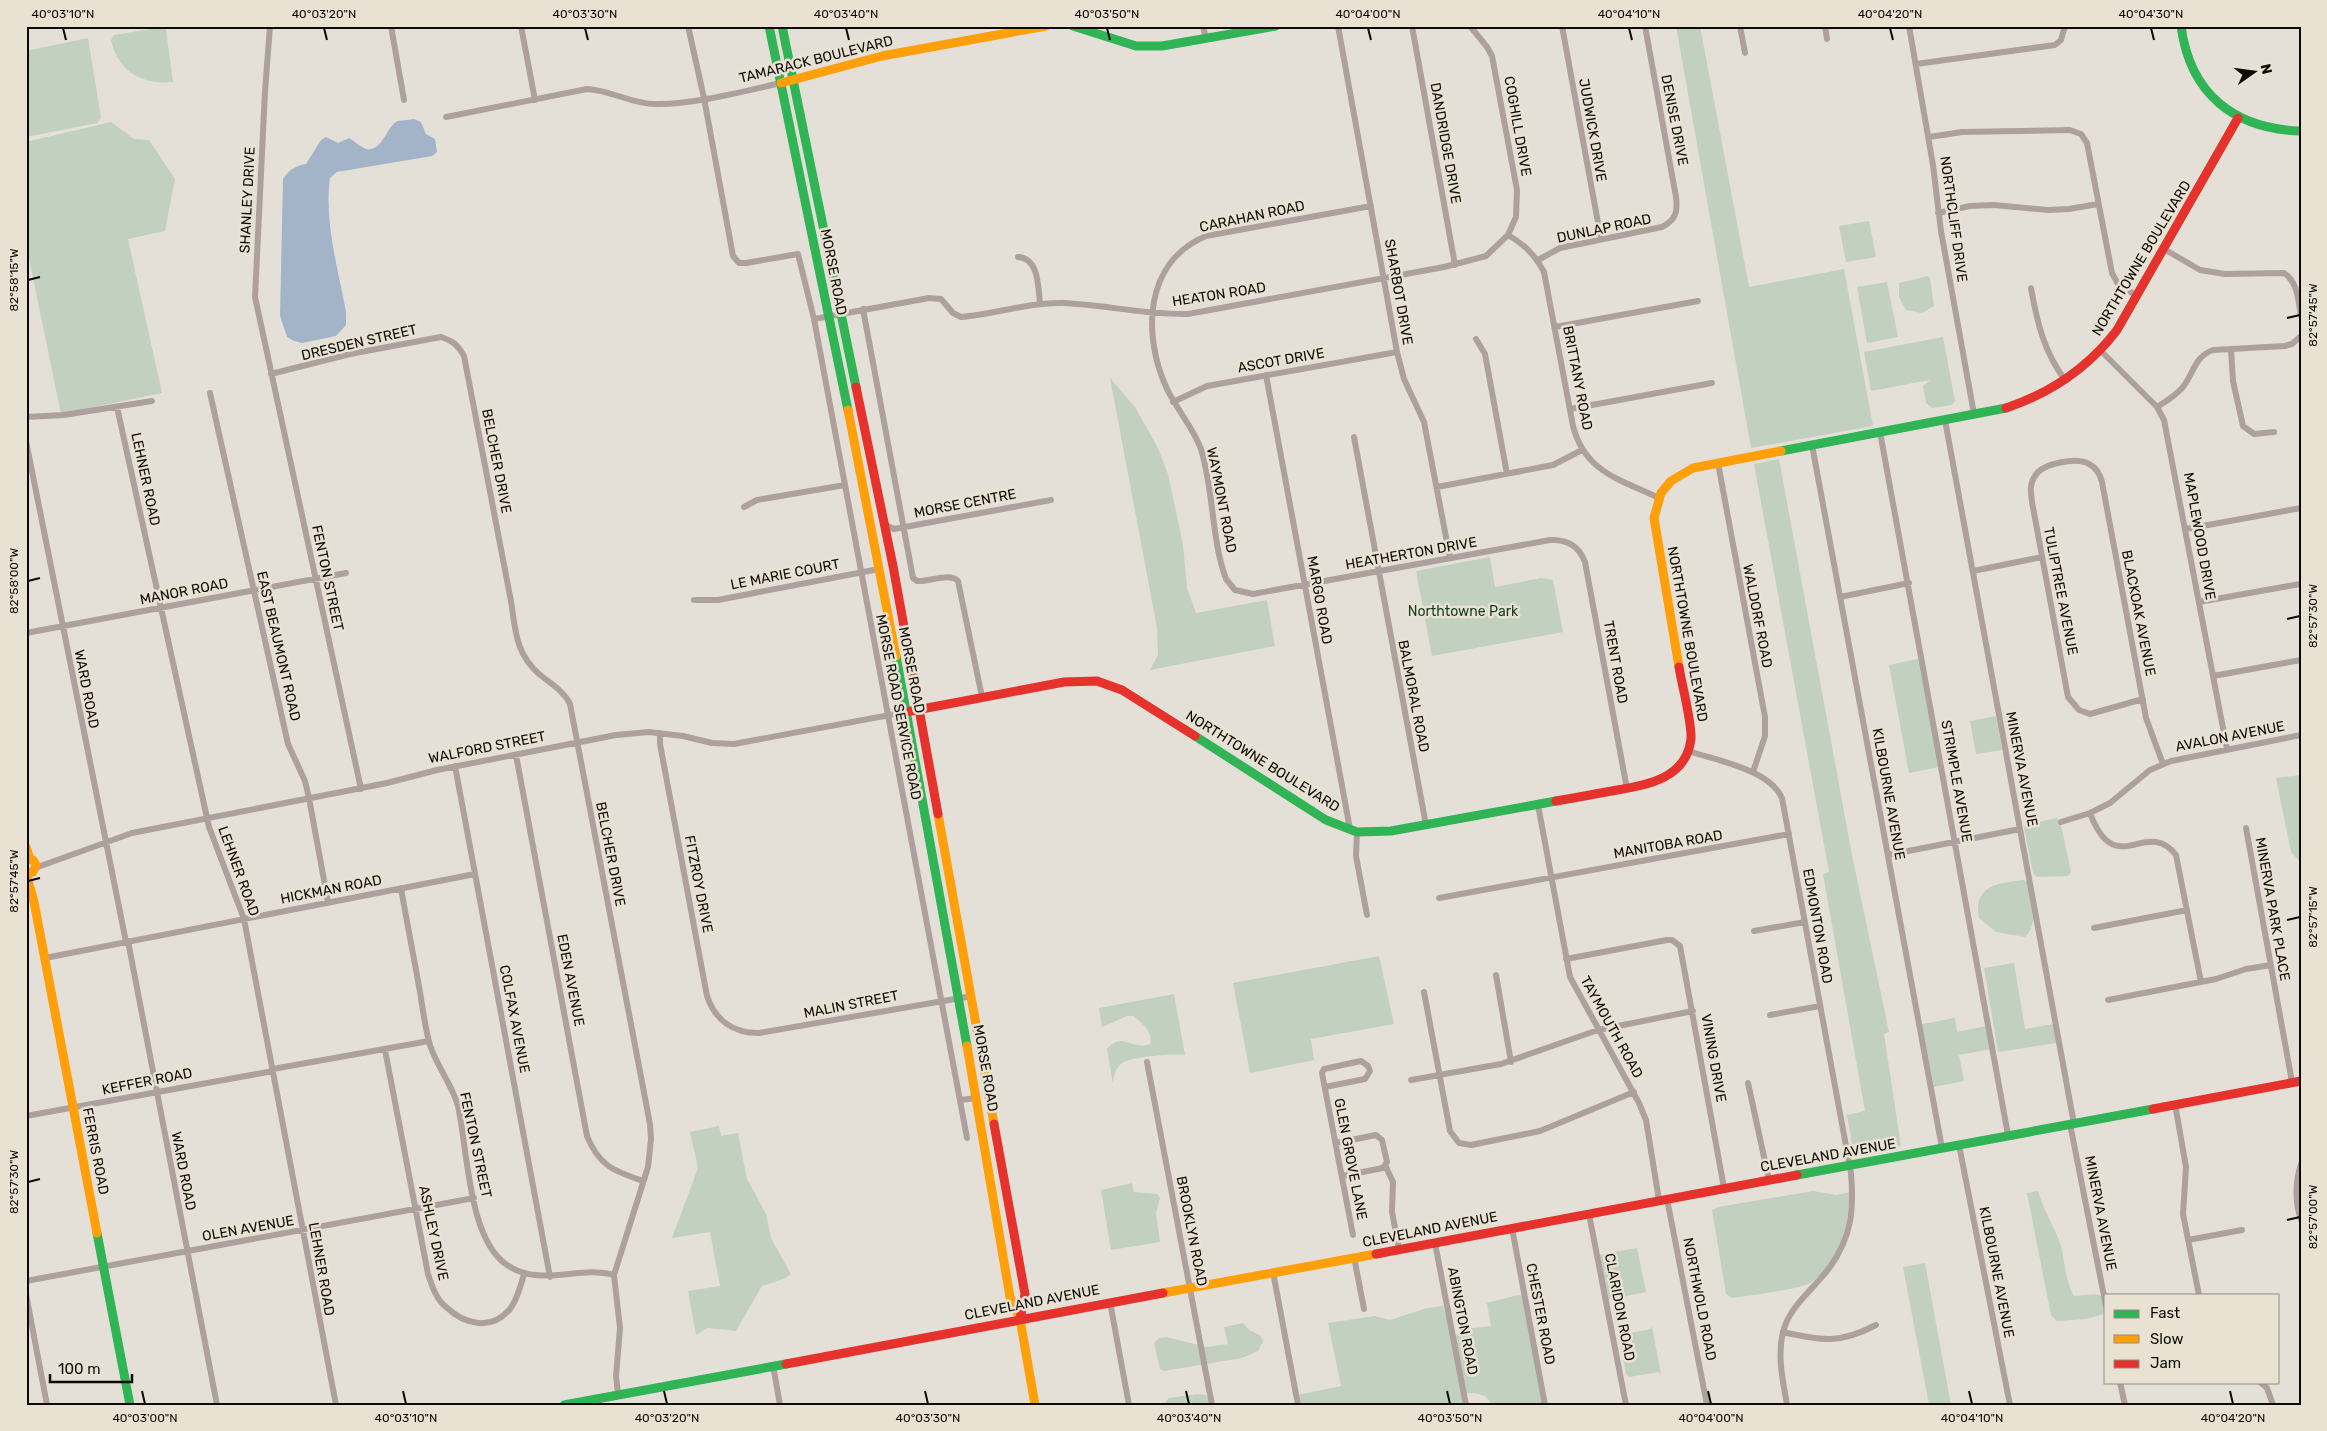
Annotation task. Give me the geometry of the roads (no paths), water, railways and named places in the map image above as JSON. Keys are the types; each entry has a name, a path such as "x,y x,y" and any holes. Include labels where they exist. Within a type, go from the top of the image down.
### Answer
{"main road":[{"name":"MORSE ROAD","path":"769,26 860,466 960,998 1010,1297 1020,1319 1035,1405"},
{"name":"MORSE ROAD","path":"782,26 884,524 972,996 1025,1294 1020,1319"},
{"name":"TAMARACK BOULEVARD","path":"781,83 882,56 1046,26"},
{"path":"1073,26 1136,46 1162,46 1276,26"},
{"path":"2181,26 2185,53 2196,75 2210,96 2238,118 2267,129 2301,131"},
{"name":"NORTHTOWNE BOULEVARD","path":"918,710 1064,682 1097,681 1122,690 1326,820 1353,830 1378,833 1627,789 1664,780 1682,764 1689,751 1691,727 1654,518 1657,497 1675,476 1693,468 2014,406 2042,394 2065,380 2100,351 2117,330 2238,118"},
{"path":"860,466 869,482 879,520 884,524"},
{"name":"WALFORD STREET","path":"906,712 918,710"},
{"name":"FERRIS ROAD","path":"26,847 31,866 34,902 130,1405"},
{"path":"968,1045 985,1091 990,1096"},
{"name":"CLEVELAND AVENUE","path":"564,1405 2296,1082"},
{"path":"977,1098 985,1112 1002,1161"}],"street":[{"name":"SHANLEY DRIVE","path":"270,26 255,297 271,374"},
{"path":"391,26 404,100"},
{"path":"521,26 535,100"},
{"path":"688,26 704,98"},
{"path":"1203,26 1206,39"},
{"name":"SHARBOT DRIVE","path":"1338,26 1397,352 1404,379 1424,422 1450,558"},
{"name":"DANDRIDGE DRIVE","path":"1412,26 1455,265"},
{"name":"COGHILL DRIVE","path":"1470,26 1487,46 1492,56 1517,190 1516,217 1508,236"},
{"name":"JUDWICK DRIVE","path":"1562,26 1601,239"},
{"name":"DENISE DRIVE","path":"1644,26 1676,196 1677,206 1674,218"},
{"path":"1740,26 1745,53"},
{"path":"1825,26 1827,39"},
{"name":"NORTHCLIFF DRIVE","path":"1910,26 1929,138 1938,213 1974,414"},
{"path":"1916,64 1945,58 2048,47 2061,40 2065,26"},
{"name":"TAMARACK BOULEVARD","path":"446,117 587,90 603,90 636,101 654,104 704,98 781,83"},
{"name":"MORSE ROAD SERVICE ROAD","path":"704,98 724,216 733,256 739,263 798,254 814,319 967,1138"},
{"path":"1929,138 1972,132 2070,130 2081,134 2087,144 2112,273 2118,284 2137,296"},
{"path":"1938,213 1970,206 1994,205 2048,210 2069,209 2098,204"},
{"name":"CARAHAN ROAD","path":"1152,313 1163,272 1185,247 1193,242 1219,233 1371,206"},
{"name":"DUNLAP ROAD","path":"1538,260 1560,248 1662,228 1674,218"},
{"name":"HEATON ROAD","path":"842,314 929,298 941,299 953,313 961,317 1040,304 1065,303 1152,313 1188,314 1455,265 1486,256 1508,236"},
{"name":"BRITTANY ROAD","path":"1508,236 1526,247 1538,260 1547,280 1576,438 1582,450 1595,466 1607,474 1657,497"},
{"path":"2164,249 2200,270 2225,274 2277,272 2290,277 2295,286 2301,316"},
{"path":"1018,257 1030,261 1035,269 1040,304"},
{"path":"2031,288 2042,337 2048,353 2065,380"},
{"path":"1555,327 1698,301"},
{"path":"863,309 914,578 917,581 924,581 951,577 955,578 960,585 982,697"},
{"name":"WAYMONT ROAD","path":"1152,313 1152,331 1161,375 1201,449 1226,580 1235,590 1253,594"},
{"path":"814,319 842,314"},
{"path":"2158,407 2175,395 2184,385 2198,359 2204,353 2213,350 2285,346 2292,344 2301,336"},
{"name":"DRESDEN STREET","path":"271,374 350,354 420,340 441,337 452,340"},
{"path":"1476,339 1485,354 1507,474"},
{"name":"BELCHER DRIVE","path":"452,340 460,347 464,356 510,596 514,629 520,647 531,666 568,698 650,1124 650,1153 614,1275 620,1328 616,1376 618,1394"},
{"path":"2231,350 2233,381 2243,426 2254,434 2274,432"},
{"name":"MAPLEWOOD DRIVE","path":"2100,351 2158,407 2168,433 2227,749"},
{"name":"ASCOT DRIVE","path":"1174,402 1207,386 1397,352"},
{"name":"FENTON STREET","path":"271,374 361,788"},
{"name":"MARGO ROAD","path":"1266,375 1304,584 1353,830 1367,915"},
{"path":"1570,408 1712,383"},
{"name":"EAST BEAUMONT ROAD","path":"210,393 288,744 305,782 309,798 328,902"},
{"path":"26,417 64,415 152,401"},
{"name":"LEHNER ROAD","path":"118,407 208,818 244,919 336,1405"},
{"name":"MINERVA AVENUE","path":"1945,420 2104,1295"},
{"name":"STRIMPLE AVENUE","path":"1880,432 2008,1135"},
{"name":"BALMORAL ROAD","path":"1354,437 1426,825"},
{"name":"WARD ROAD","path":"26,442 105,841 127,941 217,1405"},
{"name":"KILBOURNE AVENUE","path":"1812,445 1942,1148"},
{"path":"1437,486 1553,465 1582,450"},
{"name":"TULIPTREE AVENUE","path":"2094,467 2079,461 2046,466 2036,474 2030,488 2068,696 2079,710 2090,714 2142,699"},
{"name":"WALDORF ROAD","path":"1718,463 1766,726 1763,744 1753,772"},
{"name":"BLACKOAK AVENUE","path":"2094,467 2100,474 2102,482 2142,699 2151,734 2163,764"},
{"path":"744,507 757,500 845,485"},
{"name":"MORSE CENTRE","path":"884,524 894,529 1051,500"},
{"path":"2186,529 2301,508"},
{"name":"HEATHERTON DRIVE","path":"1253,594 1550,540 1562,540 1572,544"},
{"name":"TRENT ROAD","path":"1572,544 1580,552 1586,569 1627,789"},
{"path":"1973,571 2042,557"},
{"name":"LE MARIE COURT","path":"694,600 718,600 879,569"},
{"name":"MANOR ROAD","path":"26,632 346,573"},
{"path":"1840,597 1909,583"},
{"path":"2199,602 2300,584"},
{"path":"2213,676 2301,660"},
{"name":"WALFORD STREET","path":"31,866 65,857 105,841 132,833 361,788 455,766 626,734 660,733 712,743 734,744 906,712"},
{"name":"FITZROY DRIVE","path":"660,733 660,744 707,996 719,1018 735,1029"},
{"name":"AVALON AVENUE","path":"2061,822 2090,814 2114,800 2150,770 2163,764 2195,755 2301,735"},
{"name":"EDMONTON ROAD","path":"1689,751 1753,772 1778,788 1782,798 1850,1165 1854,1205 1847,1238 1829,1268 1789,1316 1783,1332"},
{"name":"EDEN AVENUE","path":"516,755 587,1136 597,1156 607,1166 643,1181"},
{"name":"COLFAX AVENUE","path":"455,766 550,1277"},
{"name":"TAYMOUTH ROAD","path":"1538,805 1566,959 1574,986 1634,1092 1646,1120 1663,1200"},
{"path":"2090,814 2103,840 2114,846 2160,842 2170,847 2176,855 2201,982"},
{"name":"MINERVA PARK PLACE","path":"2246,828 2271,965 2296,1082"},
{"path":"1888,855 2020,829"},
{"name":"MANITOBA ROAD","path":"1439,898 1789,834"},
{"name":"HICKMAN ROAD","path":"45,958 474,874"},
{"name":"FENTON STREET","path":"401,888 429,1041 438,1067 455,1095 480,1226 491,1250 507,1265 524,1274 550,1277 600,1271 614,1275"},
{"path":"2094,928 2187,910"},
{"path":"1754,931 1805,922"},
{"name":"VINING DRIVE","path":"1566,959 1670,940 1677,942 1682,950 1724,1188"},
{"path":"2108,1000 2201,982 2246,969 2271,965"},
{"path":"1496,976 1511,1062"},
{"path":"1424,992 1450,1131 1455,1141 1467,1145 1540,1131 1634,1092"},
{"name":"MALIN STREET","path":"735,1029 759,1033 972,996"},
{"path":"1770,1015 1820,1006"},
{"path":"1411,1080 1511,1062 1598,1030 1693,1011"},
{"name":"KEFFER ROAD","path":"26,1116 429,1041"},
{"name":"ASHLEY DRIVE","path":"385,1050 415,1209 433,1290 445,1307 466,1321 478,1324 490,1323 502,1317 511,1308 524,1274"},
{"name":"GLEN GROVE LANE","path":"1325,1087 1366,1080 1369,1076 1368,1066 1361,1061 1324,1069 1322,1073 1354,1235"},
{"name":"BROOKLYN ROAD","path":"1147,1062 1212,1405"},
{"path":"1748,1083 1768,1180"},
{"path":"960,1100 977,1098"},
{"path":"2175,1104 2186,1167 2182,1208 2199,1294"},
{"path":"1336,1143 1376,1135 1380,1137 1386,1162 1385,1165 1393,1182 1392,1212 1399,1249"},
{"name":"KILBOURNE AVENUE","path":"1960,1145 2010,1405"},
{"path":"2301,1164 2298,1172 2296,1208 2301,1220"},
{"path":"1342,1176 1383,1168 1385,1165"},
{"name":"OLEN AVENUE","path":"26,1281 474,1198"},
{"name":"NORTHWOLD ROAD","path":"1663,1200 1707,1405"},
{"name":"CLARIDON ROAD","path":"1589,1214 1626,1405"},
{"name":"CHESTER ROAD","path":"1512,1228 1546,1405"},
{"path":"2188,1240 2242,1230"},
{"name":"ABINGTON ROAD","path":"1435,1243 1466,1405"},
{"path":"1354,1257 1364,1309"},
{"path":"1273,1272 1298,1405"},
{"path":"26,1294 47,1405"},
{"path":"1110,1302 1128,1405"},
{"path":"1787,1405 1780,1352 1783,1332 1815,1340 1842,1338 1854,1336 1876,1325"},
{"path":"773,1365 780,1405"},
{"path":"2120,1384 2125,1405"},
{"path":"2262,1384 2267,1388 2273,1405"}],"water":[{"path":"414,119 421,122 426,134 435,139 437,152 432,156 337,172 330,178 330,228 346,312 346,325 336,336 302,343 294,341 287,337 280,316 283,179 293,169 306,164 321,140 326,137 338,143 349,138 366,149 372,149 380,143 390,128 398,121"}],"park label":[{"name":"Northtowne Park","path":"1463,611"}]}
